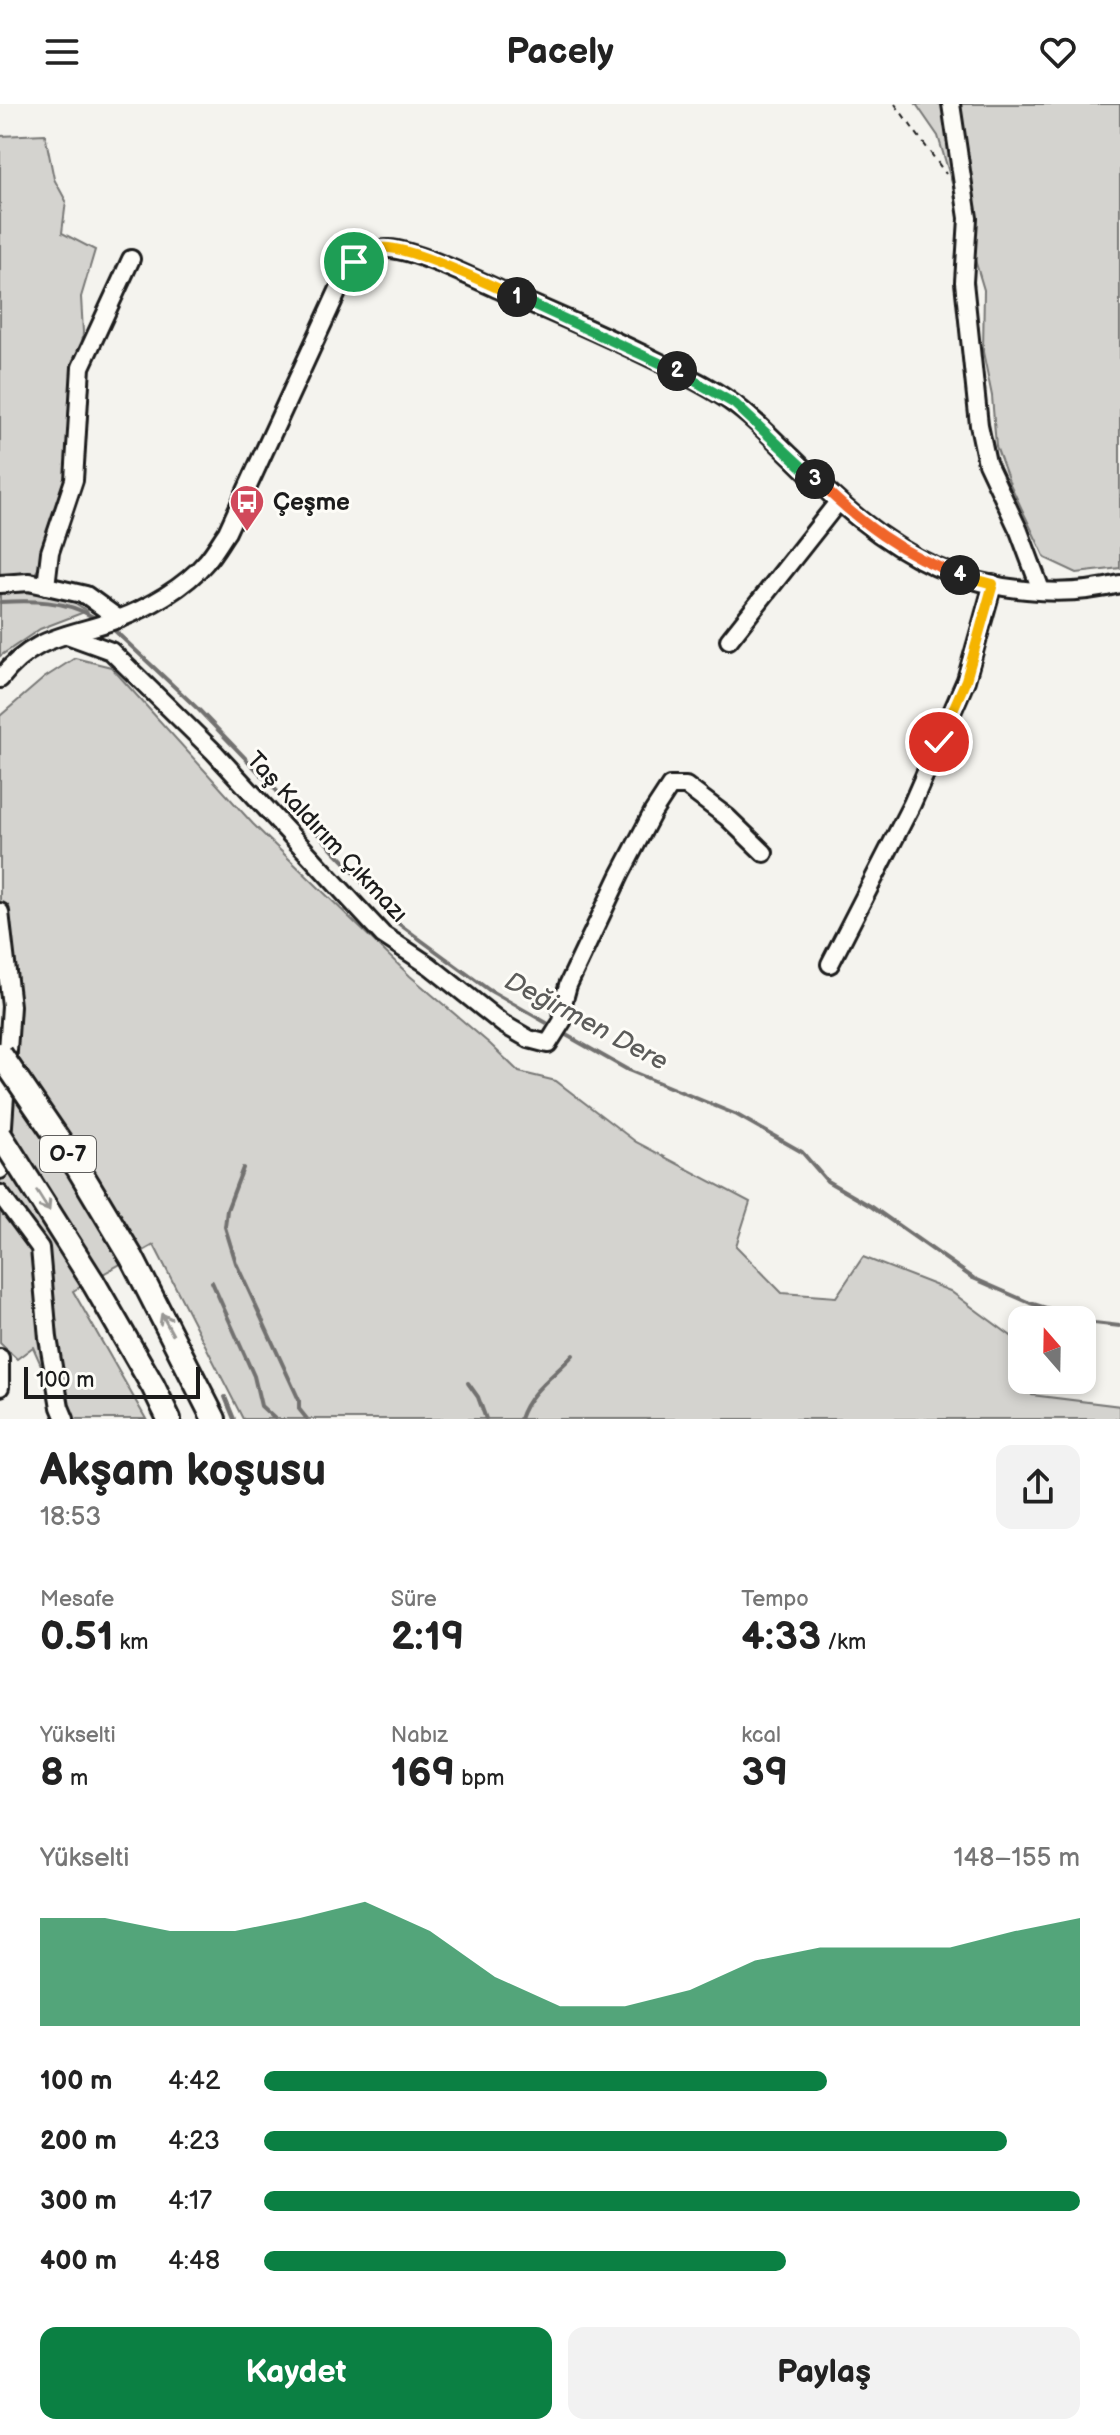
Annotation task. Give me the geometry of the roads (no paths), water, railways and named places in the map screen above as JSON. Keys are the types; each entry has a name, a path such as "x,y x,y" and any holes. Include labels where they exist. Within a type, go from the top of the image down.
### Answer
{"highway":[{"name":"O-7","path":"0,1054 78,1168 132,1258 214,1419"},
{"name":"O-7","path":"0,1135 93,1282 169,1419"}],"street":[{"path":"951,104 968,218 964,282 979,425 987,463 1019,531 1041,590"},
{"path":"0,679 28,650 43,642 119,619 176,587 204,564 220,543 253,479 348,269 362,256 382,248 404,252 470,277 625,345 700,384 748,415 838,502 885,540 938,568 993,584 1041,590 1076,591 1120,584"},
{"path":"46,586 50,552 74,480 81,367 131,259"},
{"path":"729,640 838,502"},
{"path":"0,584 29,582 86,595 119,619"},
{"path":"830,964 912,804 966,680 993,584"},
{"name":"Taş Kaldırım Çıkmazı","path":"67,635 111,651 214,752 383,935 430,966 503,1024 529,1039 548,1044 557,1029 568,985 620,875 670,786 686,786 727,817 764,853"},
{"path":"0,912 11,1006 0,1170"},
{"path":"0,1194 40,1248 48,1338 60,1407 65,1419"},
{"path":"0,1358 0,1387"}],"waterway":[{"name":"Değirmen Dere","path":"0,602 60,604 93,617"},
{"name":"Değirmen Dere","path":"114,630 199,710 345,862 395,921 489,990 552,1026"},
{"name":"Değirmen Dere","path":"559,1031 628,1070 737,1115 802,1152 827,1181 872,1207 973,1278 1030,1303 1094,1323 1120,1326"},
{"path":"243,1168 227,1210 225,1227 236,1263 299,1400 299,1409 307,1419"},
{"path":"212,1282 254,1376 261,1406 275,1419"},
{"path":"520,1419 529,1400 573,1355"},
{"path":"468,1383 478,1397 486,1419"},
{"path":"225,1397 234,1419"}],"place":[{"name":"Çeşme","path":"247,533"}]}
